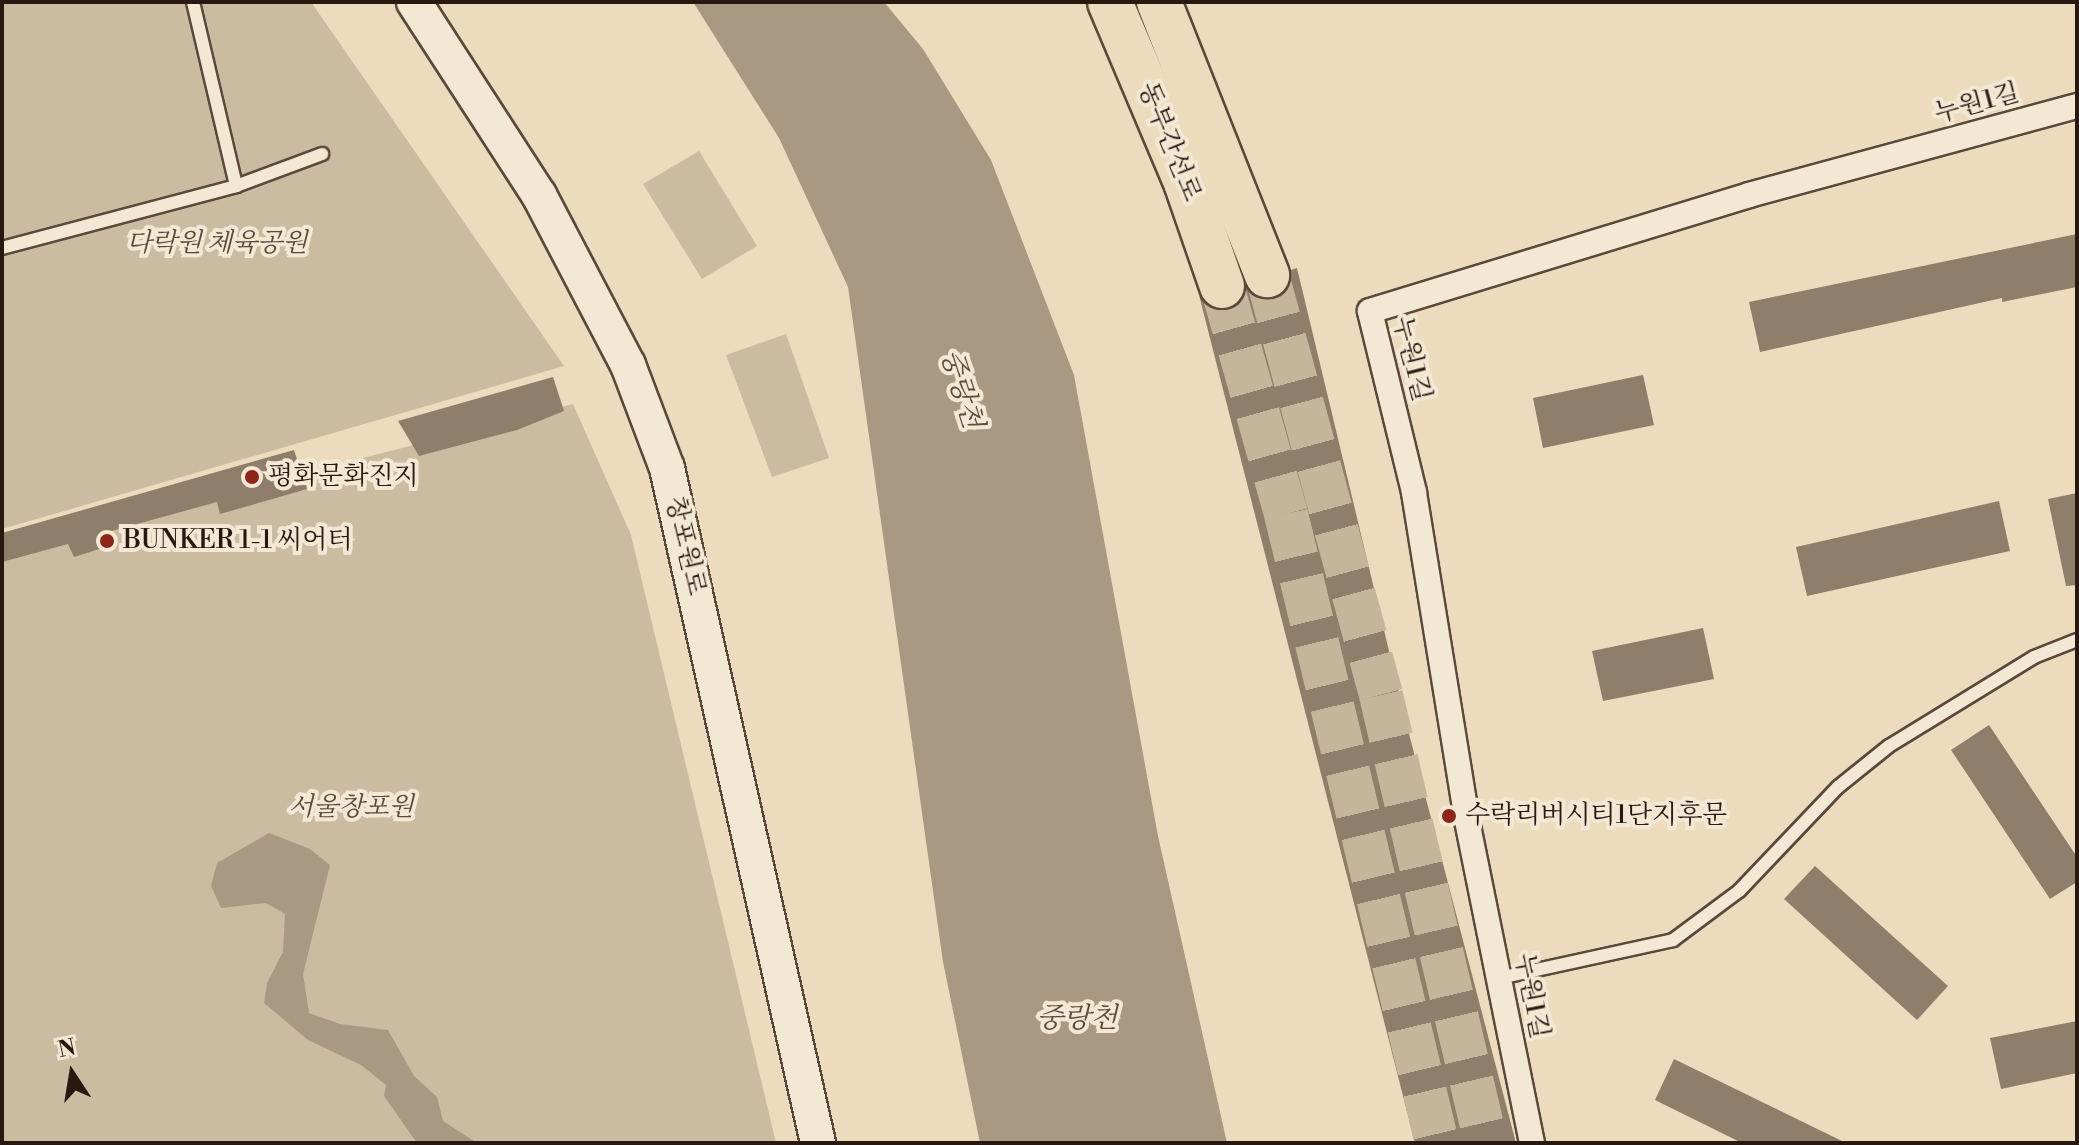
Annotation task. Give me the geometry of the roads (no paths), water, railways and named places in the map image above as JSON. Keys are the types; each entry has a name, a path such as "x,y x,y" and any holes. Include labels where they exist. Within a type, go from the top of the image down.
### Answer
{"highway":[{"name":"동부간선로","path":"1110,2 1186,182 1222,286"},
{"name":"동부간선로","path":"1159,2 1267,275"}],"street":[{"name":"창포원로","path":"414,2 539,195 628,365 667,468 818,1143"},
{"name":"누원1길","path":"1532,1143 1467,820 1414,492 1370,311 1749,195 2077,106"}],"lane":[{"path":"193,2 236,186"},
{"path":"2,248 236,186 322,154"},
{"path":"1499,978 1673,940 1739,891 1838,787 1889,746 2034,657 2077,640"}],"water":[{"name":"중랑천","path":"693,2 884,2 923,49 991,160 1074,375 1158,836 1227,1143 980,1143 943,962 848,287 779,138"},
{"path":"269,833 310,849 330,865 303,974 309,1013 340,1024 388,1030 414,1076 437,1097 443,1121 477,1143 417,1143 384,1096 386,1085 361,1065 308,1040 264,1003 267,983 283,952 285,914 266,903 221,908 211,886 217,863"}],"tunnel":[{"path":"1267,275 1381,695 1486,1143"},
{"path":"1222,286 1286,514 1437,1143"}],"place":[{"name":"평화문화진지","path":"252,477"},
{"name":"BUNKER 1-1 씨어터","path":"107,541"},
{"name":"수락리버시티1단지후문","path":"1449,816"}],"park label":[{"name":"다락원 체육공원","path":"217,244"},
{"name":"서울창포원","path":"351,808"}]}
